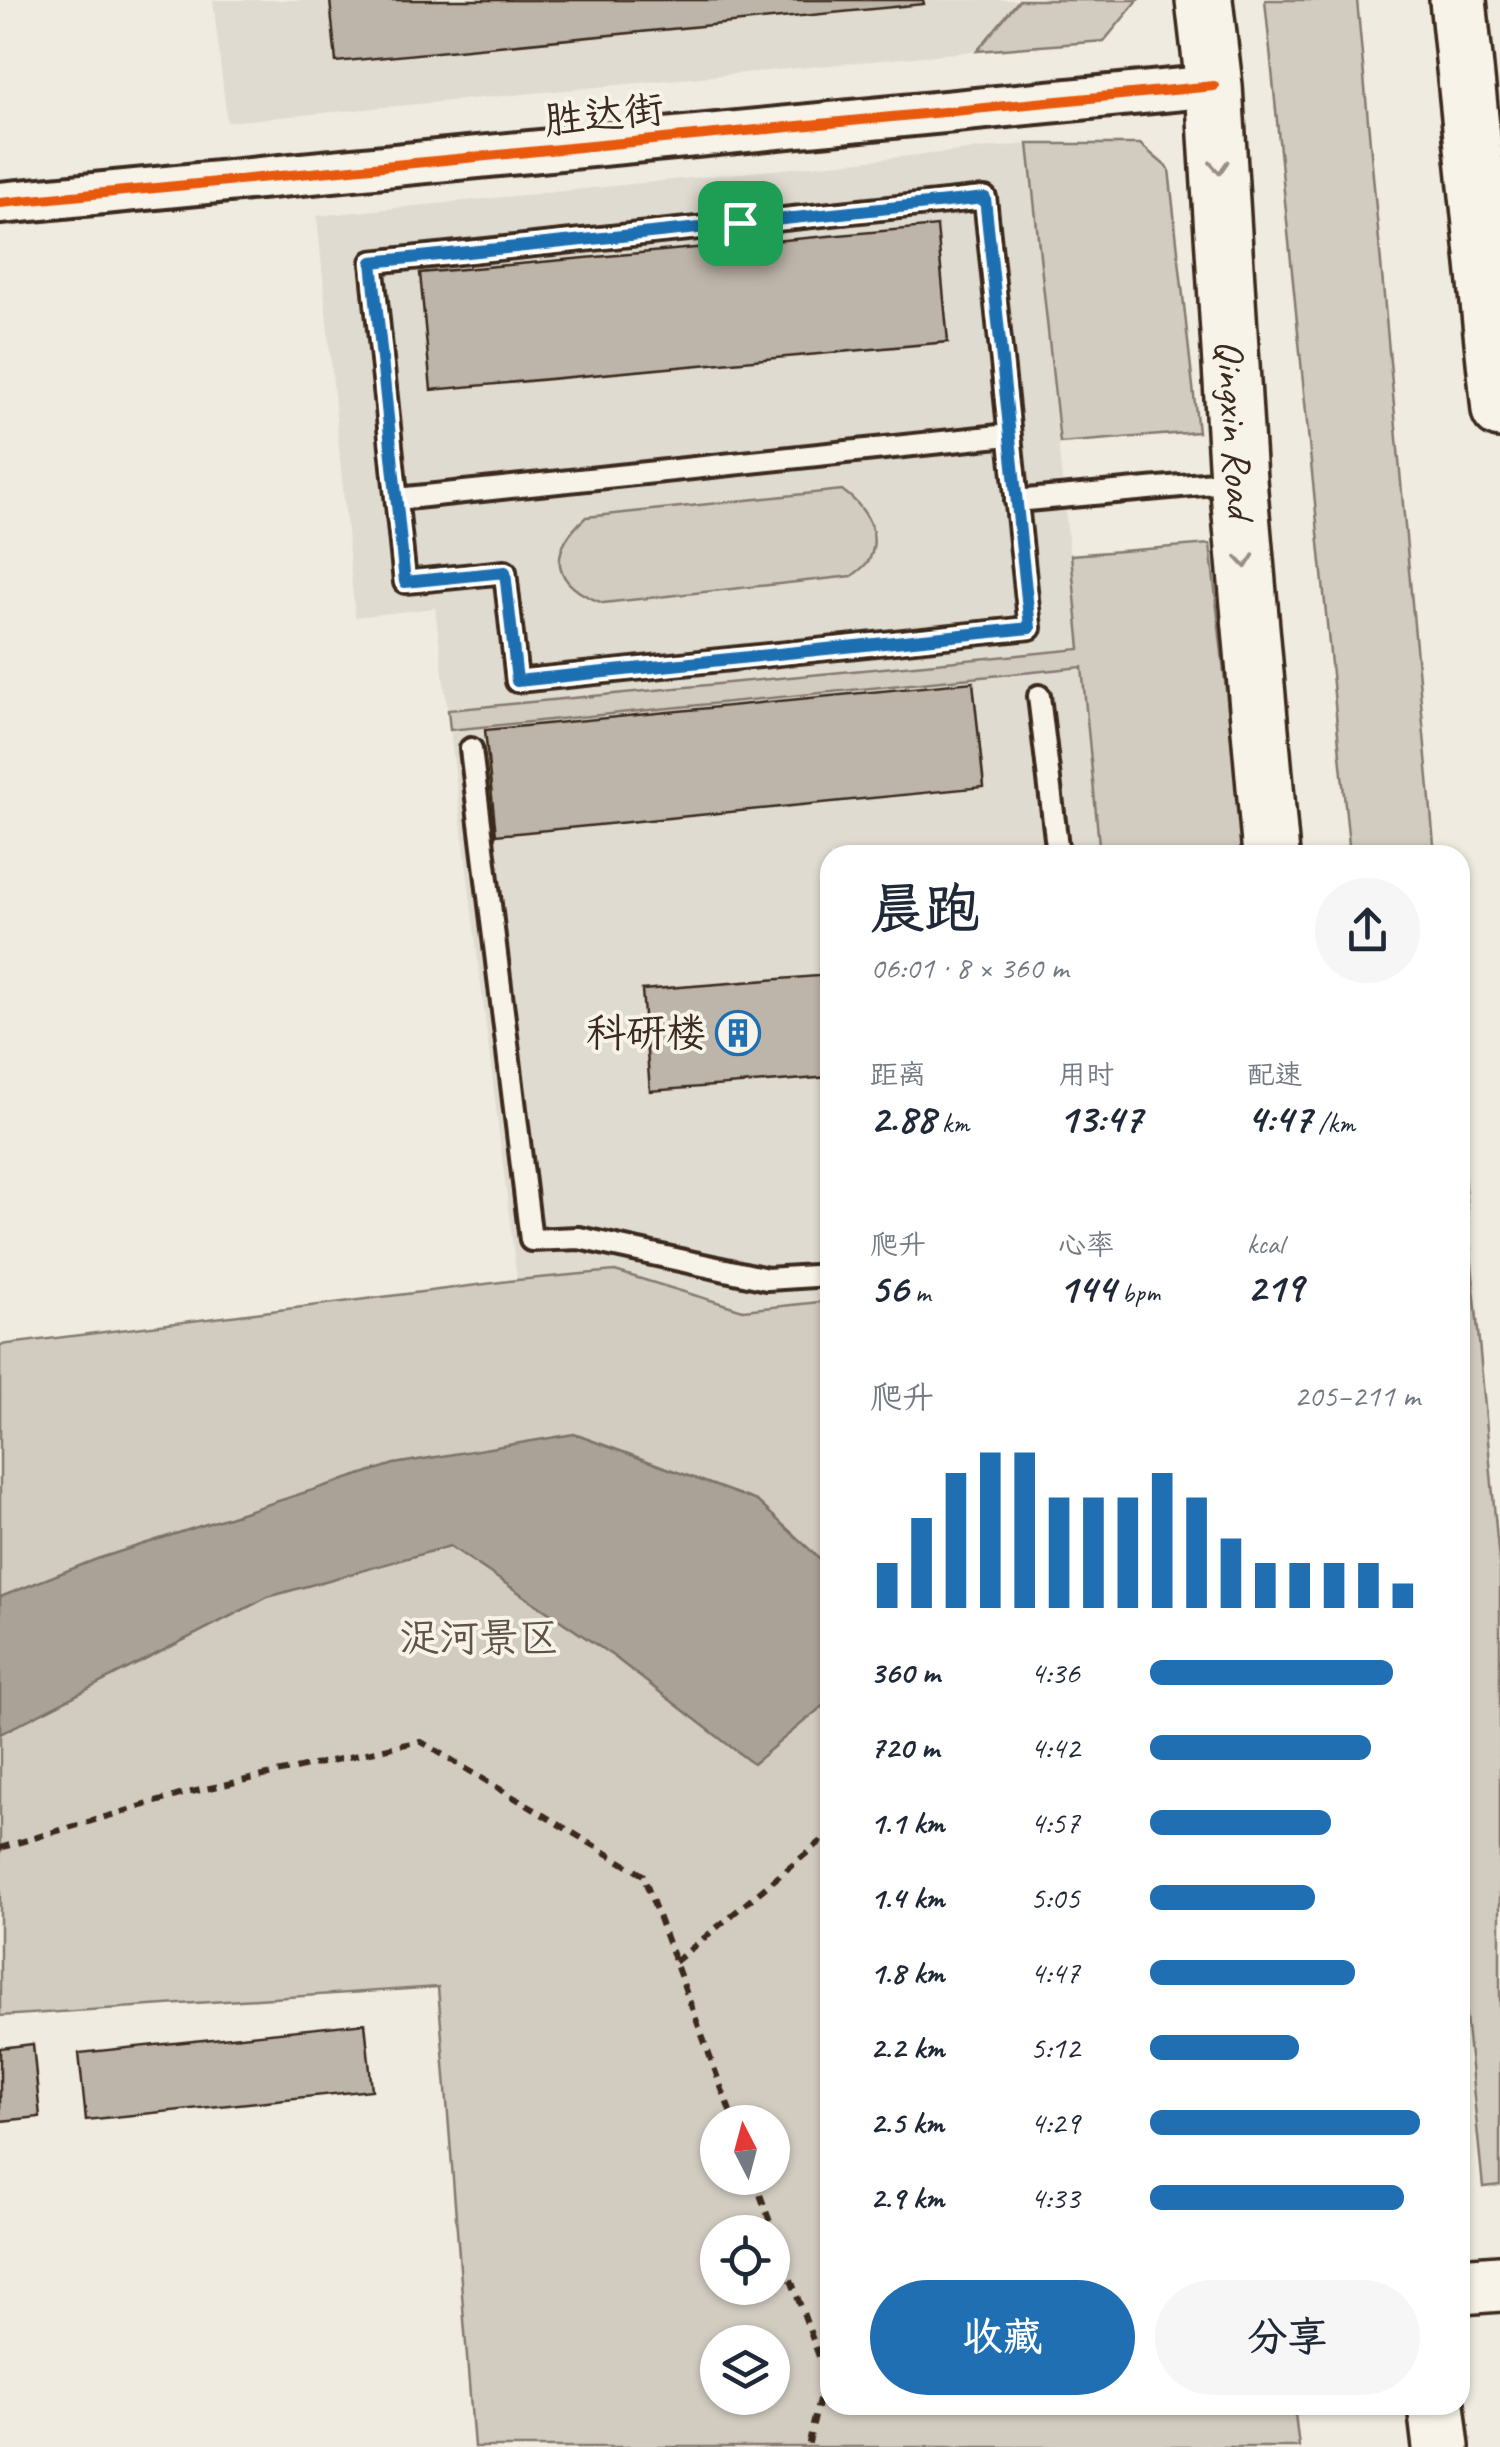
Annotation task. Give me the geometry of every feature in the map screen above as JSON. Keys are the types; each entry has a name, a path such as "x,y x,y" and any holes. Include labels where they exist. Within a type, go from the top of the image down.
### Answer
{"main road":[{"name":"Qingxin Road","path":"1204,0 1214,86 1238,480 1270,845"},
{"path":"1458,0 1484,83 1500,410"},
{"path":"1470,2285 1500,2283"},
{"path":"1437,2415 1440,2447"}],"street":[{"name":"胜达街","path":"0,203 1214,86"}],"lane":[{"path":"985,198 1009,435 1030,628 517,681 505,572 405,582 372,262 985,198"},
{"path":"397,500 1009,435"},
{"path":"1016,501 1238,480"},
{"path":"1039,696 1057,845"},
{"path":"471,749 531,1240 579,1238 767,1280 820,1276"}],"path":[{"path":"0,1848 183,1794 420,1741 643,1875 728,2105"},
{"path":"675,1962 820,1842"},
{"path":"760,2195 820,2359"},
{"path":"808,2447 820,2395"}],"shaded area":[{"path":"213,0 1019,0 977,51 227,122"},
{"path":"1028,144 1099,845 820,845 820,1302 743,1310 615,1271 517,1280 435,608 355,617 317,216"},
{"path":"574,1434 757,1501 820,1559 820,1708 753,1764 613,1656 450,1546 268,1597 0,1734 0,1597 97,1559 394,1464"}],"green space":[{"path":"1019,0 1138,0 1104,41 977,51"},
{"path":"1265,0 1357,0 1434,845 1349,845"},
{"path":"1028,144 1140,144 1169,169 1198,432 1060,443"},
{"path":"842,490 869,520 874,539 869,560 852,576 603,603 573,587 560,567 565,543 586,517"},
{"path":"1210,544 1243,845 1099,845 1082,667 450,730 448,710 1080,649 1071,555"},
{"path":"1470,1243 1500,1572 1500,2185 1483,2187 1470,2057"},
{"name":"浞河景区","path":"615,1271 743,1310 820,1302 820,2415 1295,2415 1299,2447 474,2447 438,1987 0,2016 0,1345"}],"building":[{"path":"330,0 923,0 924,4 336,62"},
{"path":"937,226 948,342 431,390 420,273"},
{"path":"973,682 984,787 496,835 485,730"},
{"name":"科研楼","path":"820,976 820,1078 650,1091 642,990"},
{"path":"365,2023 372,2090 86,2120 79,2053"},
{"path":"33,2044 40,2117 0,2121 0,2048"}],"cycle path":[{"path":"0,203 1214,86"}],"place":[{"name":"科研楼","path":"738,1033"}],"route":[{"path":"985,198 1030,628 517,681 505,572 405,582 372,262 740,223 985,198"}]}
